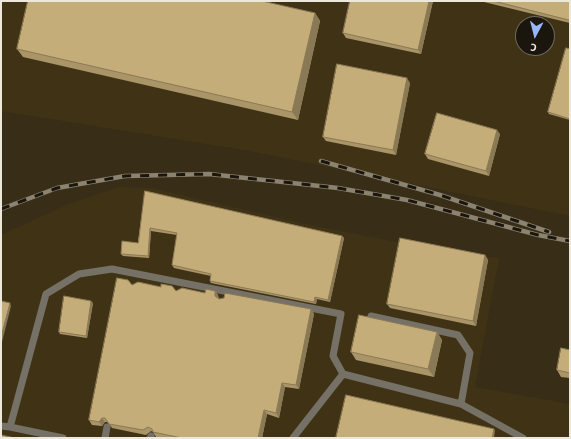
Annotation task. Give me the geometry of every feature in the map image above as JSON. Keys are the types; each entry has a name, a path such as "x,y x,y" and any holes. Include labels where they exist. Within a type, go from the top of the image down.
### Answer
{"lane":[{"path":"10,427 46,294 79,274 112,269 137,277 182,283 224,291 270,303 341,314 333,356 343,374 461,404 523,438"},
{"path":"180,291 182,283"},
{"path":"223,299 224,291"},
{"path":"371,316 458,335 470,353 461,404"},
{"path":"293,438 343,374"},
{"path":"1,426 63,438"},
{"path":"105,438 107,427"}],"shaded area":[{"path":"1,1 570,1 570,216 250,151 1,111"},
{"path":"119,187 151,188 305,224 447,252 499,258 475,387 570,404 570,438 1,438 1,235 66,205"}],"building":[{"path":"28,1 262,1 315,13 292,112 17,49"},
{"path":"350,1 429,1 418,50 343,33"},
{"path":"494,1 570,1 570,20"},
{"path":"566,48 570,49 570,119 548,112"},
{"path":"337,64 407,78 393,150 323,137"},
{"path":"437,113 497,130 486,171 425,154"},
{"path":"145,191 342,236 328,300 315,297 314,302 210,281 211,274 172,265 177,233 150,228 148,256 121,254 122,241 138,243"},
{"path":"400,238 485,255 473,321 387,304"},
{"path":"117,278 128,280 132,285 138,282 161,287 161,284 172,286 176,291 182,288 205,293 206,289 215,291 215,296 219,299 224,298 225,293 311,309 296,385 282,383 276,413 264,410 258,438 182,438 153,432 152,429 148,427 143,430 109,424 105,418 102,418 99,422 89,420"},
{"path":"64,296 91,301 86,336 59,332"},
{"path":"1,301 10,303 1,337"},
{"path":"359,315 437,332 428,369 351,352"},
{"path":"561,348 570,350 570,373 557,370"},
{"path":"346,395 494,429 492,438 336,438"},
{"path":"1,435 15,438 1,438"}],"railway":[{"path":"321,161 440,195 549,232"},
{"path":"1,209 57,188 125,176 209,174 338,188 407,200 538,235 570,241"}]}
